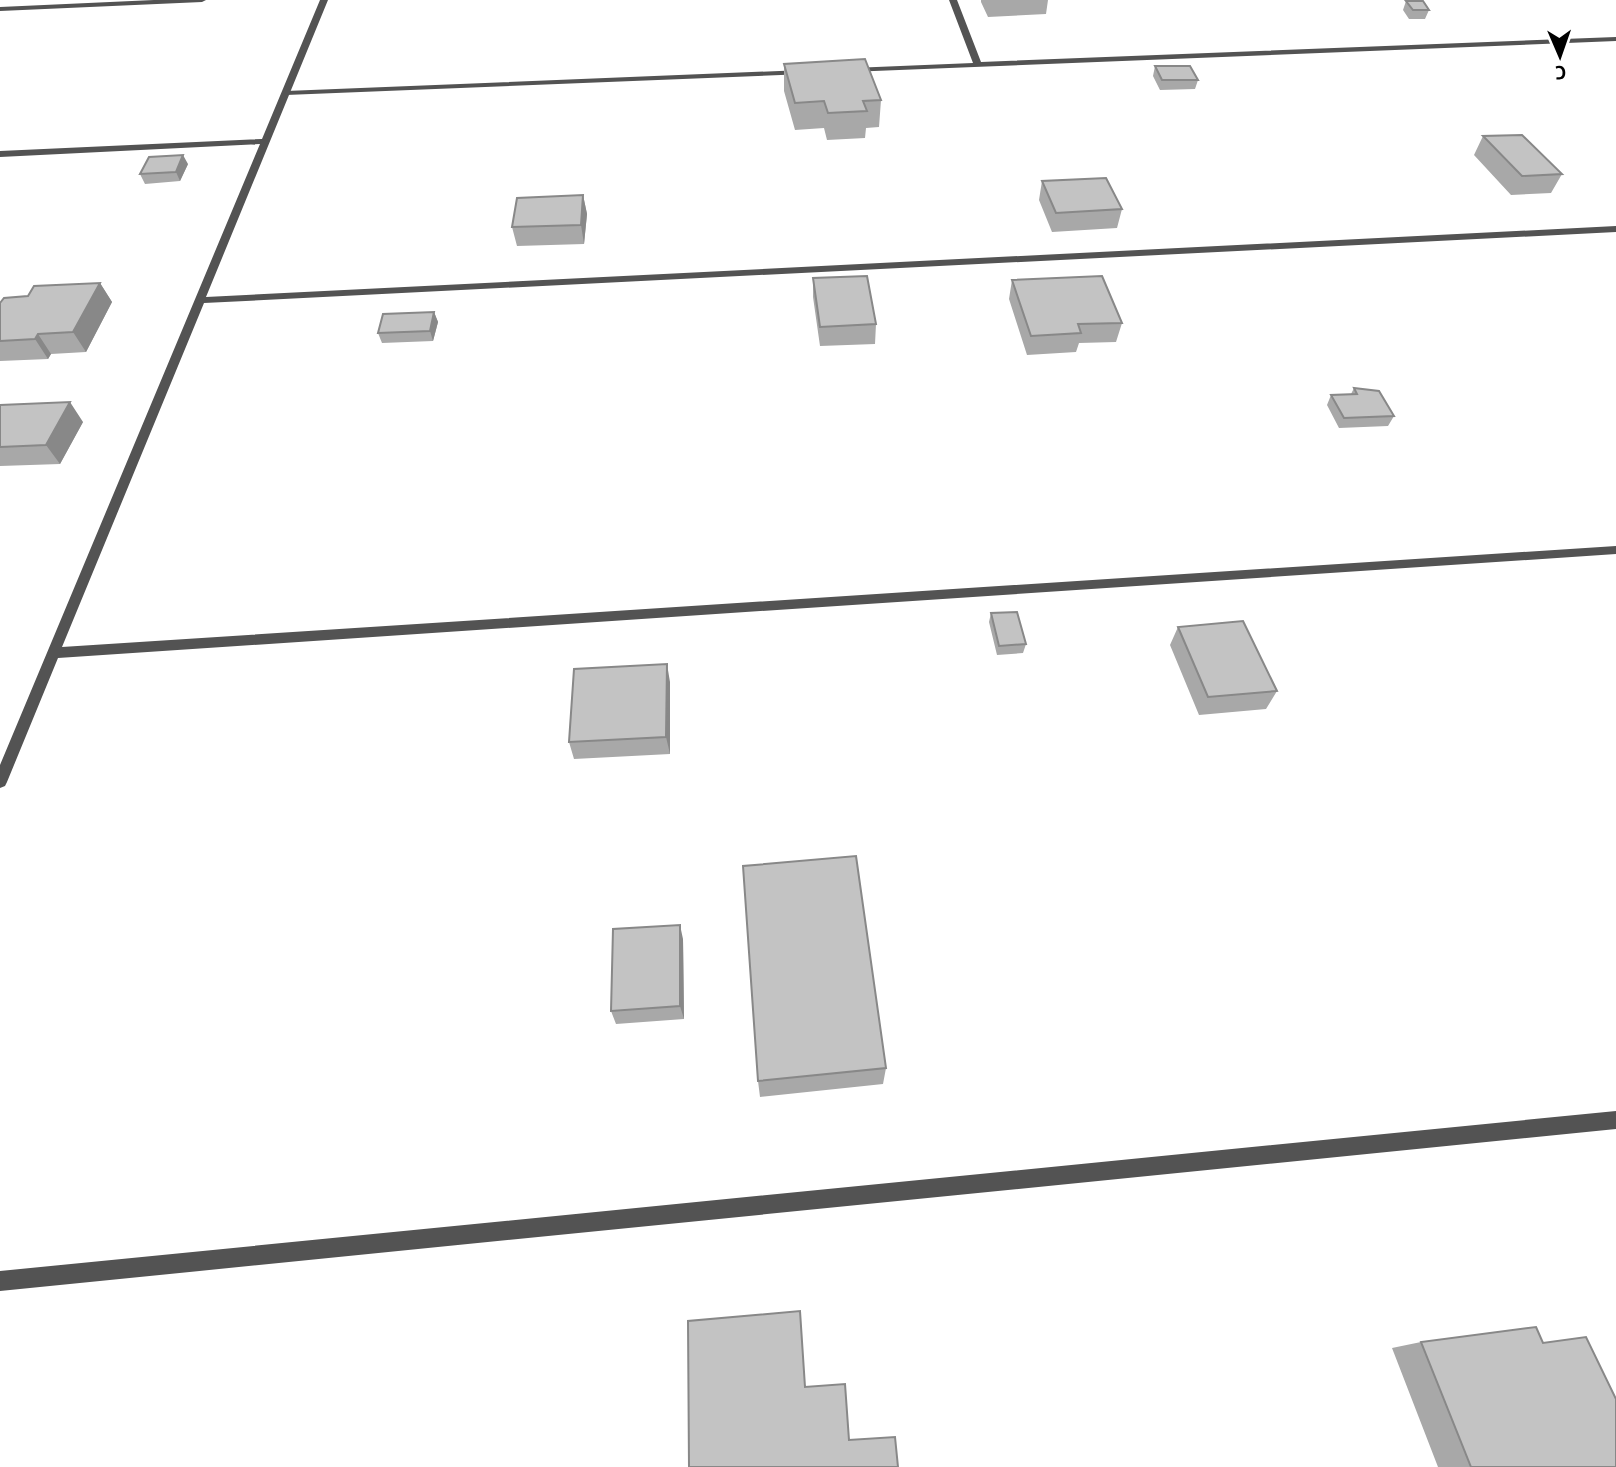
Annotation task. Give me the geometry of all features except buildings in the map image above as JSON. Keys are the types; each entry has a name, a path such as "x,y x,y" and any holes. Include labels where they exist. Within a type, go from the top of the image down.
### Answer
{"street":[{"path":"0,9 202,0"},
{"path":"0,782 324,0"},
{"path":"953,0 978,65"},
{"path":"839,71 1616,39"},
{"path":"286,93 812,72"},
{"path":"0,154 266,141"},
{"path":"200,300 1616,229"},
{"path":"53,653 1616,550"},
{"path":"0,1281 1616,1121"}]}
